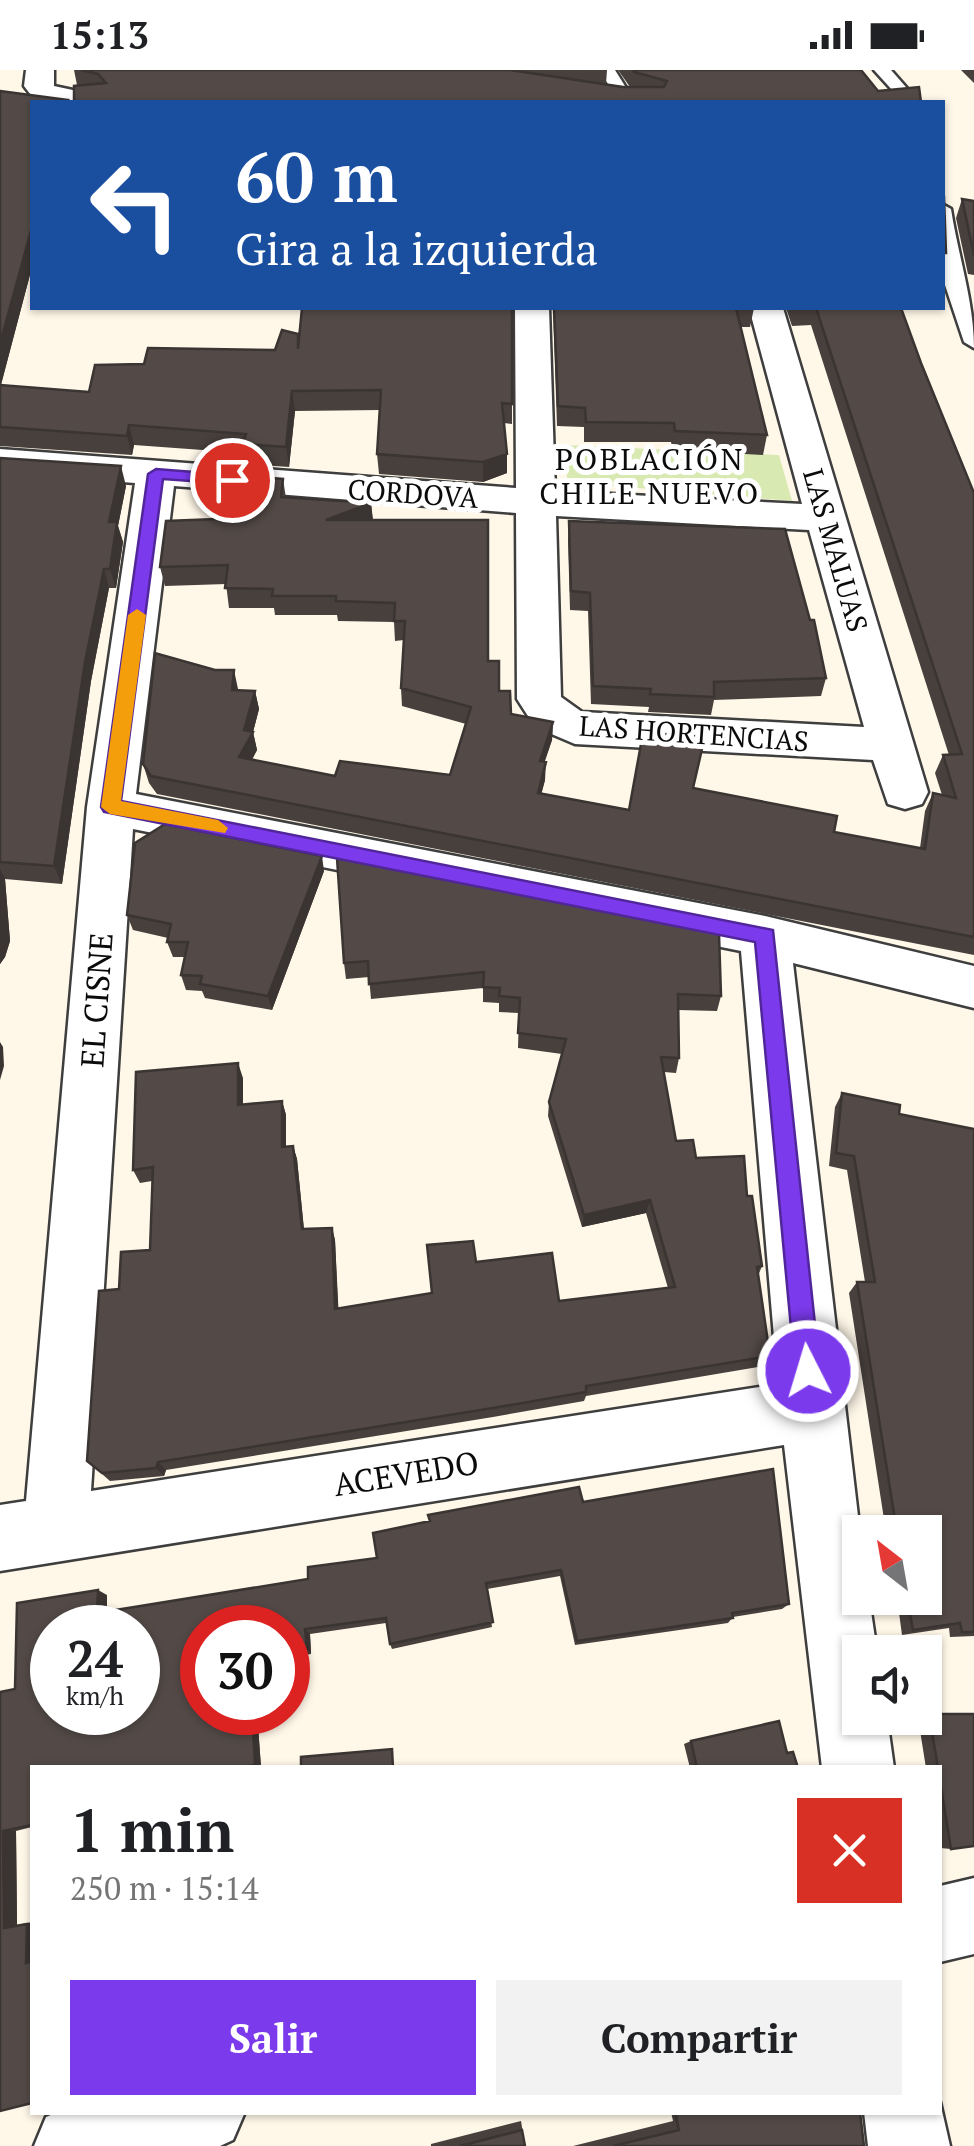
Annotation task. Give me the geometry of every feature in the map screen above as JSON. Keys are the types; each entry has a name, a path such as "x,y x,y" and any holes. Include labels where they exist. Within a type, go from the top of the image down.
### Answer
{"street":[{"path":"40,70 44,93 81,100"},
{"name":"LAS HORTENCIAS","path":"532,310 539,699 551,716 576,728 892,746"},
{"name":"LAS MALUAS","path":"767,310 906,792"},
{"name":"CORDOVA","path":"0,461 535,502 827,518"},
{"name":"EL CISNE","path":"28,1533 110,807 156,474"},
{"path":"110,807 765,936 974,988"},
{"path":"765,936 811,1410 858,1765"},
{"name":"ACEVEDO","path":"28,1533 811,1410"},
{"path":"942,1924 974,1916"},
{"path":"75,2146 194,2115"},
{"path":"904,2115 909,2146"}],"lane":[{"path":"607,70 625,98"},
{"path":"882,70 909,100"},
{"path":"606,96 640,100"},
{"path":"945,231 952,282 974,342"}],"green space":[{"path":"566,445 779,455 792,501 567,482"}],"building":[{"path":"81,70 510,70 623,87 664,87 667,81 633,70 861,70 878,91 919,87 921,100 74,100 74,86 106,83 98,74"},
{"path":"0,91 68,100 30,100 30,234 0,344"},
{"path":"962,199 974,201 974,255"},
{"path":"302,310 512,310 512,404 502,403 507,454 483,462 377,454 381,390 292,391 286,447 242,444 246,434 129,425 127,436 0,427 0,385 89,392 95,365 144,364 148,348 275,350 282,330 298,334 298,349"},
{"path":"554,310 736,310 767,435 675,431 674,423 586,422 585,408 558,406"},
{"path":"817,310 902,310 974,493 974,937 151,776 143,764 155,653 215,670 234,670 232,690 255,691 244,730 253,732 239,757 335,776 340,761 450,775 471,707 401,688 405,621 394,621 395,603 336,601 336,596 272,596 273,589 225,588 228,565 160,567 166,521 217,519 232,475 283,479 281,497 371,503 326,520 488,520 488,661 499,661 499,691 510,691 511,714 553,722 540,761 546,762 538,793 629,810 643,733 705,736 693,788 837,816 834,832 925,849 933,793 956,798 943,755 962,754"},
{"path":"0,458 121,466 109,522 117,522 110,569 104,569 85,662 54,866 0,862"},
{"path":"569,521 785,529 810,620 814,620 826,678 714,682 714,697 593,686 590,593 571,591"},
{"path":"165,824 322,856 268,996 200,984 202,976 181,975 188,942 167,942 171,924 127,915 135,843"},
{"path":"337,858 719,934 721,996 678,994 679,1058 661,1057 676,1141 693,1140 696,1158 744,1156 747,1196 752,1196 762,1266 757,1267 770,1356 586,1386 586,1392 158,1462 156,1468 102,1473 87,1461 99,1291 119,1289 121,1252 150,1250 153,1167 133,1170 136,1072 238,1063 238,1105 282,1101 282,1147 293,1146 302,1229 332,1228 335,1309 432,1293 427,1245 473,1241 476,1262 552,1253 559,1301 675,1287 650,1200 584,1215 549,1102 566,1039 518,1033 520,998 499,996 500,988 483,987 484,972 369,984 368,961 344,963"},
{"path":"842,1093 900,1105 899,1114 974,1129 974,1632 962,1632 960,1623 913,1630 910,1615 942,1615 942,1515 894,1515 857,1282 875,1282 854,1156 836,1153"},
{"path":"773,1469 789,1604 732,1613 733,1618 577,1641 561,1570 486,1583 493,1622 390,1644 386,1618 310,1628 310,1605 180,1605 180,1735 253,1735 255,1765 30,1765 30,1825 3,1831 4,1928 27,1924 30,2104 0,2111 0,1692 15,1689 17,1603 98,1590 97,1605 30,1605 30,1735 160,1735 160,1605 147,1605 308,1579 308,1567 377,1558 373,1533 430,1521 428,1515 579,1487 583,1502"},
{"path":"942,1714 974,1714 974,1846 951,1849 942,1793 942,1765 938,1765 932,1735 942,1735"},
{"path":"779,1721 787,1753 793,1752 797,1765 696,1765 691,1741"},
{"path":"392,1749 393,1765 301,1765 301,1757"},
{"path":"676,2115 860,2115 864,2146 613,2146 679,2130"},
{"path":"522,2130 525,2146 460,2146"}],"slow traffic":[{"path":"137,615 110,807 218,828"}],"district":[{"name":"POBLACIÓN CHILE NUEVO","path":"650,476"}],"route":[{"path":"232,480 156,474 110,807 765,936 808,1371"}]}
